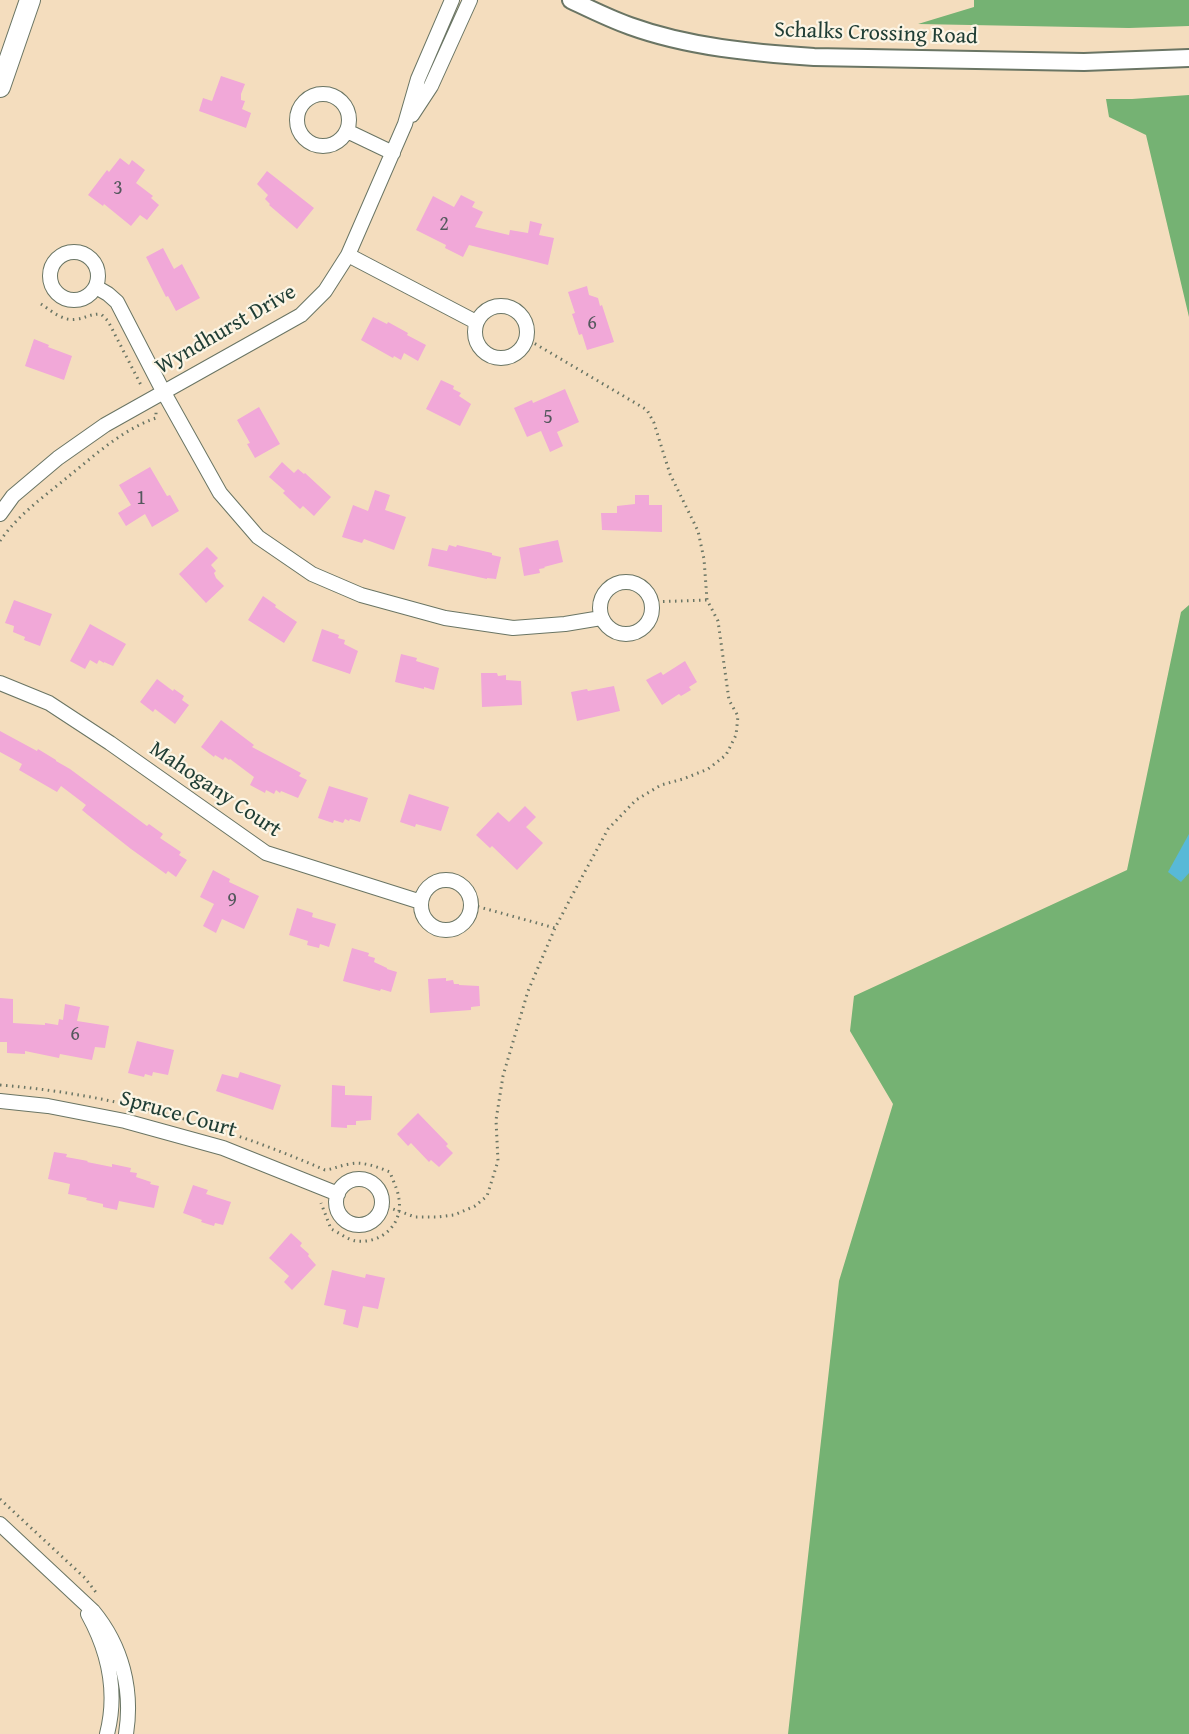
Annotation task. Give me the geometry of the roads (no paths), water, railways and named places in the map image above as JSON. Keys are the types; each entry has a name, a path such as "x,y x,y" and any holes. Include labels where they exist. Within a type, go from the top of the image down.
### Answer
{"main road":[{"path":"0,87 30,0"}],"street":[{"name":"Wyndhurst Drive","path":"0,514 14,496 58,458 105,425 301,315 326,291 348,255 393,153 405,124 418,79 452,0"},
{"name":"Wyndhurst Drive","path":"405,124 431,86 470,0"},
{"name":"Schalks Crossing Road","path":"571,0 629,26 673,38 771,55 1084,62 1189,58"},
{"path":"347,131 393,153"},
{"path":"348,255 476,322"},
{"path":"96,287 117,302 220,493 258,537 312,574 361,596 445,618 513,628 565,624 601,618"},
{"path":"510,307 521,314 528,335 522,349 515,356 500,359 488,356 476,342 474,331 476,322 489,308 510,307"},
{"path":"616,584 636,584 643,589 651,602 648,622 637,632 620,634 606,626 601,618 600,602 604,594 616,584"},
{"name":"Mahogany Court","path":"0,683 50,703 267,853 421,902"},
{"path":"440,880 448,880 464,887 472,905 469,917 463,924 448,931 432,926 421,911 421,902 428,888 440,880"},
{"name":"Spruce Court","path":"0,1101 48,1106 125,1121 223,1148 338,1194"},
{"path":"357,1179 368,1180 381,1193 380,1212 369,1222 361,1224 350,1222 338,1210 338,1194 347,1182 357,1179"},
{"path":"0,1524 104,1624 122,1664 127,1685 129,1706 126,1734"},
{"path":"78,1597 103,1645 108,1662 112,1699 111,1720 107,1734"}],"water":[{"path":"1189,834 1189,873 1181,882 1168,872"}]}
